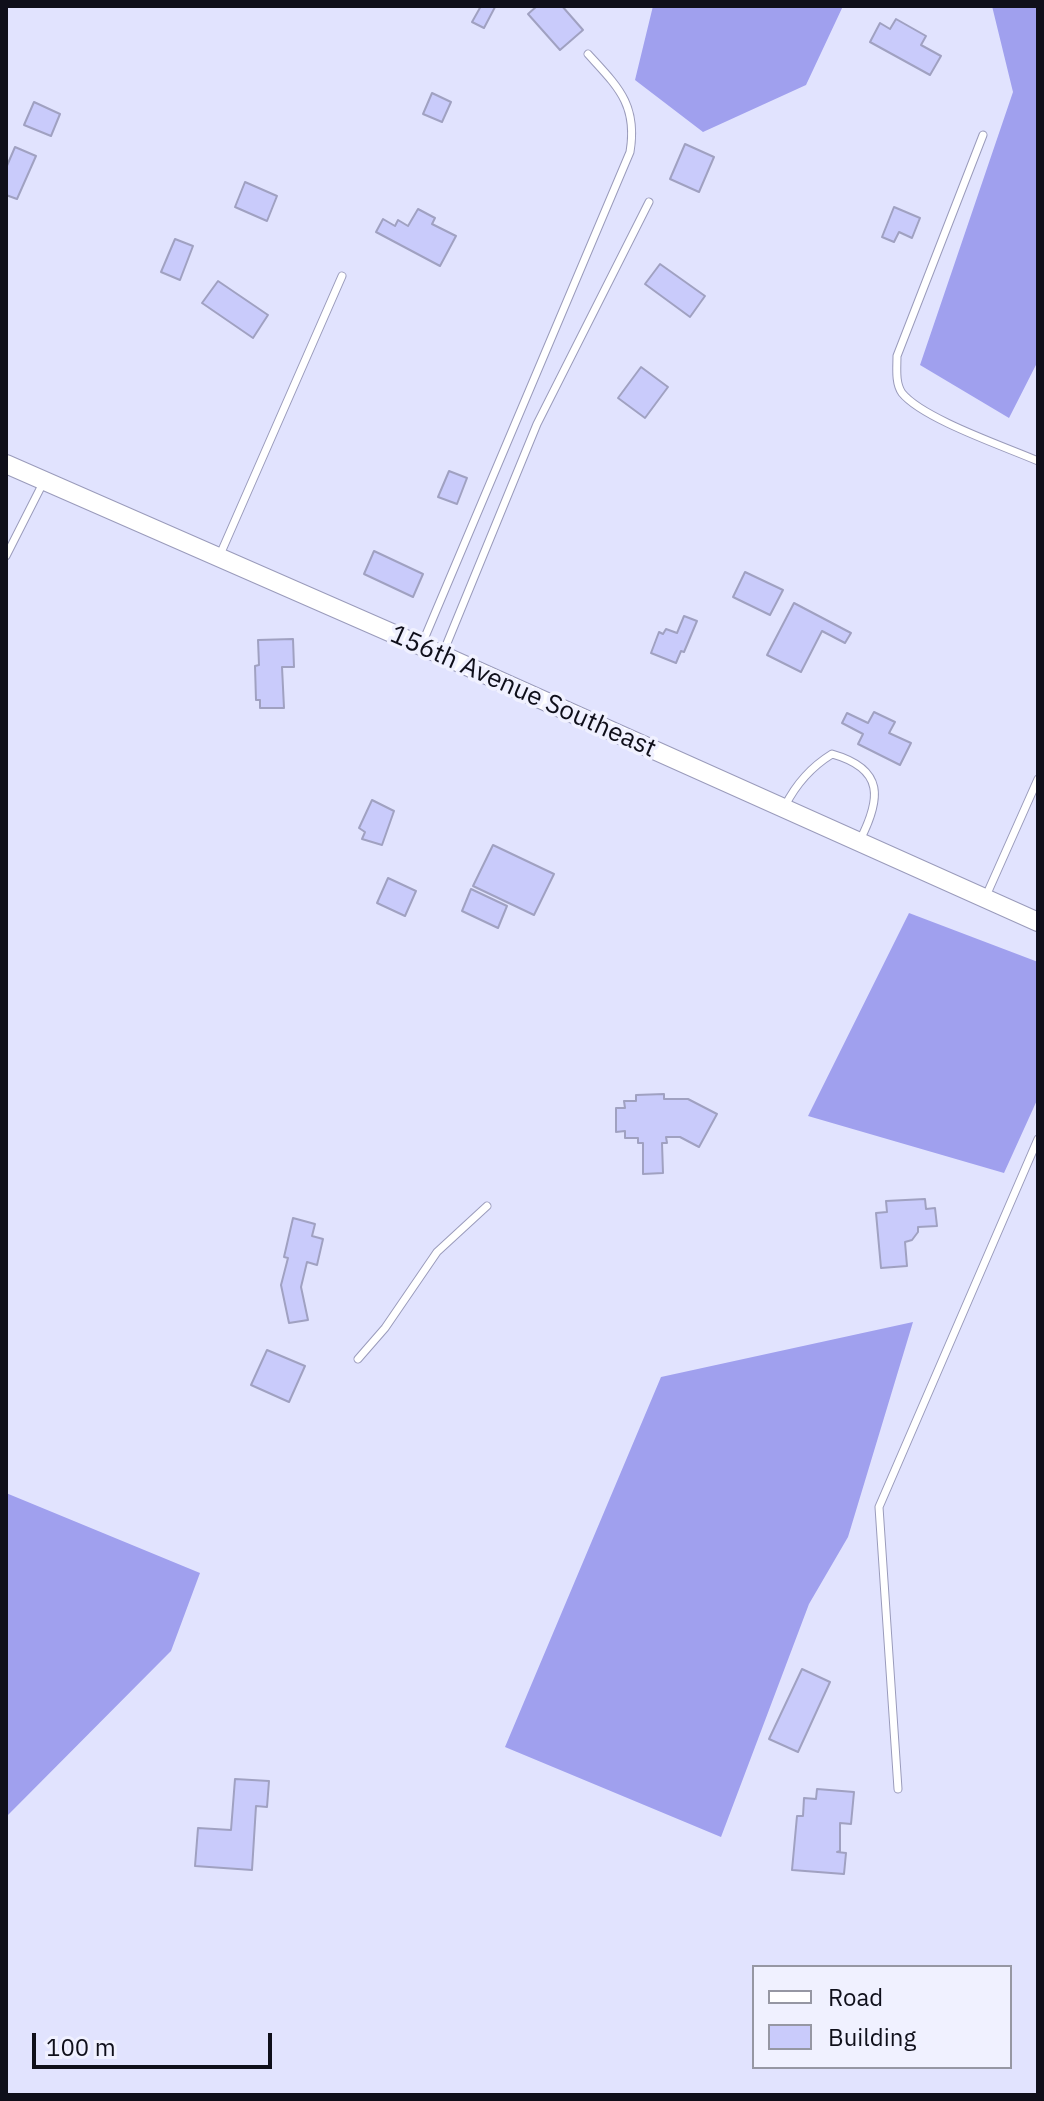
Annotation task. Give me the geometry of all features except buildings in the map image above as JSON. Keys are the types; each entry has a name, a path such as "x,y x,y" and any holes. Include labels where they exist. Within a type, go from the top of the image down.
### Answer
{"street":[{"name":"156th Avenue Southeast","path":"6,464 1038,922"}],"lane":[{"path":"421,646 630,152 633,134 629,108 621,91 588,54"},
{"path":"983,135 897,356 897,377 902,392 947,423 1038,461"},
{"path":"442,655 537,424 649,202"},
{"path":"219,559 342,276"},
{"path":"6,556 44,481"},
{"path":"784,808 792,792 821,761 832,754 846,758 873,781 876,798 874,813 859,842"},
{"path":"985,898 1038,779"},
{"path":"898,1789 879,1507 1038,1139"},
{"path":"358,1359 385,1328 437,1252 487,1206"}],"shaded area":[{"path":"653,6 843,6 806,85 703,132 635,80"},
{"path":"992,6 1038,6 1038,361 1009,418 920,365 1013,92"},
{"path":"909,913 1038,962 1038,1098 1004,1173 808,1116"},
{"path":"913,1322 848,1537 809,1604 721,1837 505,1747 661,1377"},
{"path":"6,1493 200,1573 171,1651 6,1817"}]}
